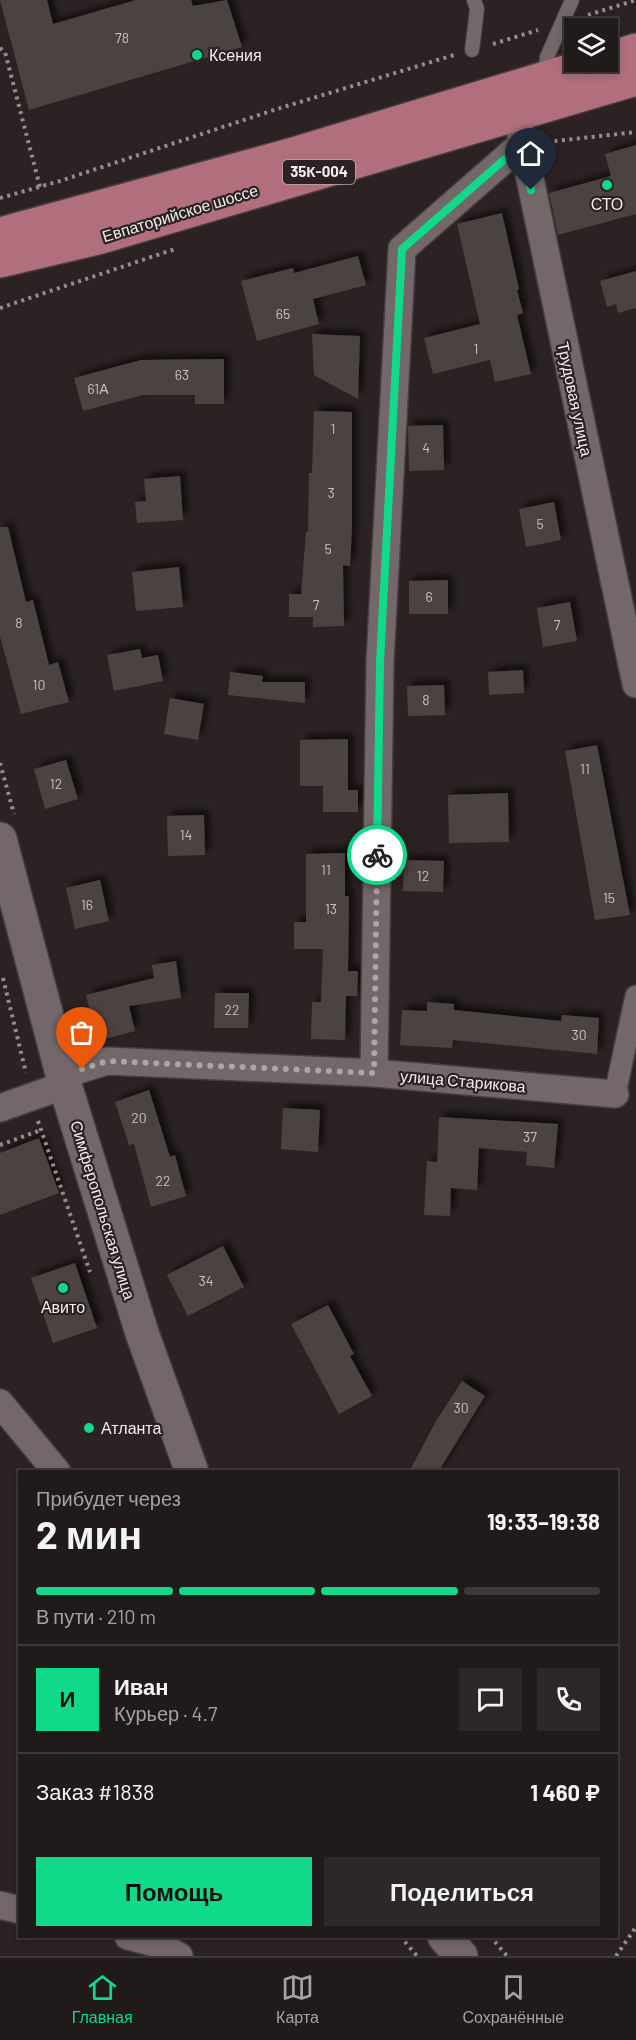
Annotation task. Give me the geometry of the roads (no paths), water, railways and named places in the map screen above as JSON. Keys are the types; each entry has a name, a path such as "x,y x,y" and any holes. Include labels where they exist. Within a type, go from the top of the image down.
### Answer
{"main road":[{"path":"618,56 636,50"},
{"name":"Евпаторийское шоссе","path":"0,234 290,155 565,72"},
{"name":"Евпаторийское шоссе","path":"0,261 98,238 519,129 636,79"}],"street":[{"path":"374,1073 380,662 402,249 519,129"},
{"name":"Трудовая улица","path":"519,129 636,684"},
{"name":"Симферопольская улица","path":"0,839 63,1080 142,1334 191,1470"},
{"path":"615,1094 636,996"},
{"name":"улица Старикова","path":"0,1108 107,1061 374,1073 615,1094"},
{"path":"0,1403 55,1470"},
{"path":"0,1905 18,1910"},
{"path":"136,1938 155,1943 179,1956"},
{"path":"446,1938 461,1956"}],"lane":[{"path":"472,50 477,9 474,0"},
{"path":"545,78 547,57 572,0"}],"place":[{"name":"Ксения","path":"197,55"},
{"name":"СТО","path":"607,185"},
{"name":"Авито","path":"63,1288"},
{"name":"Атланта","path":"89,1428"}]}
